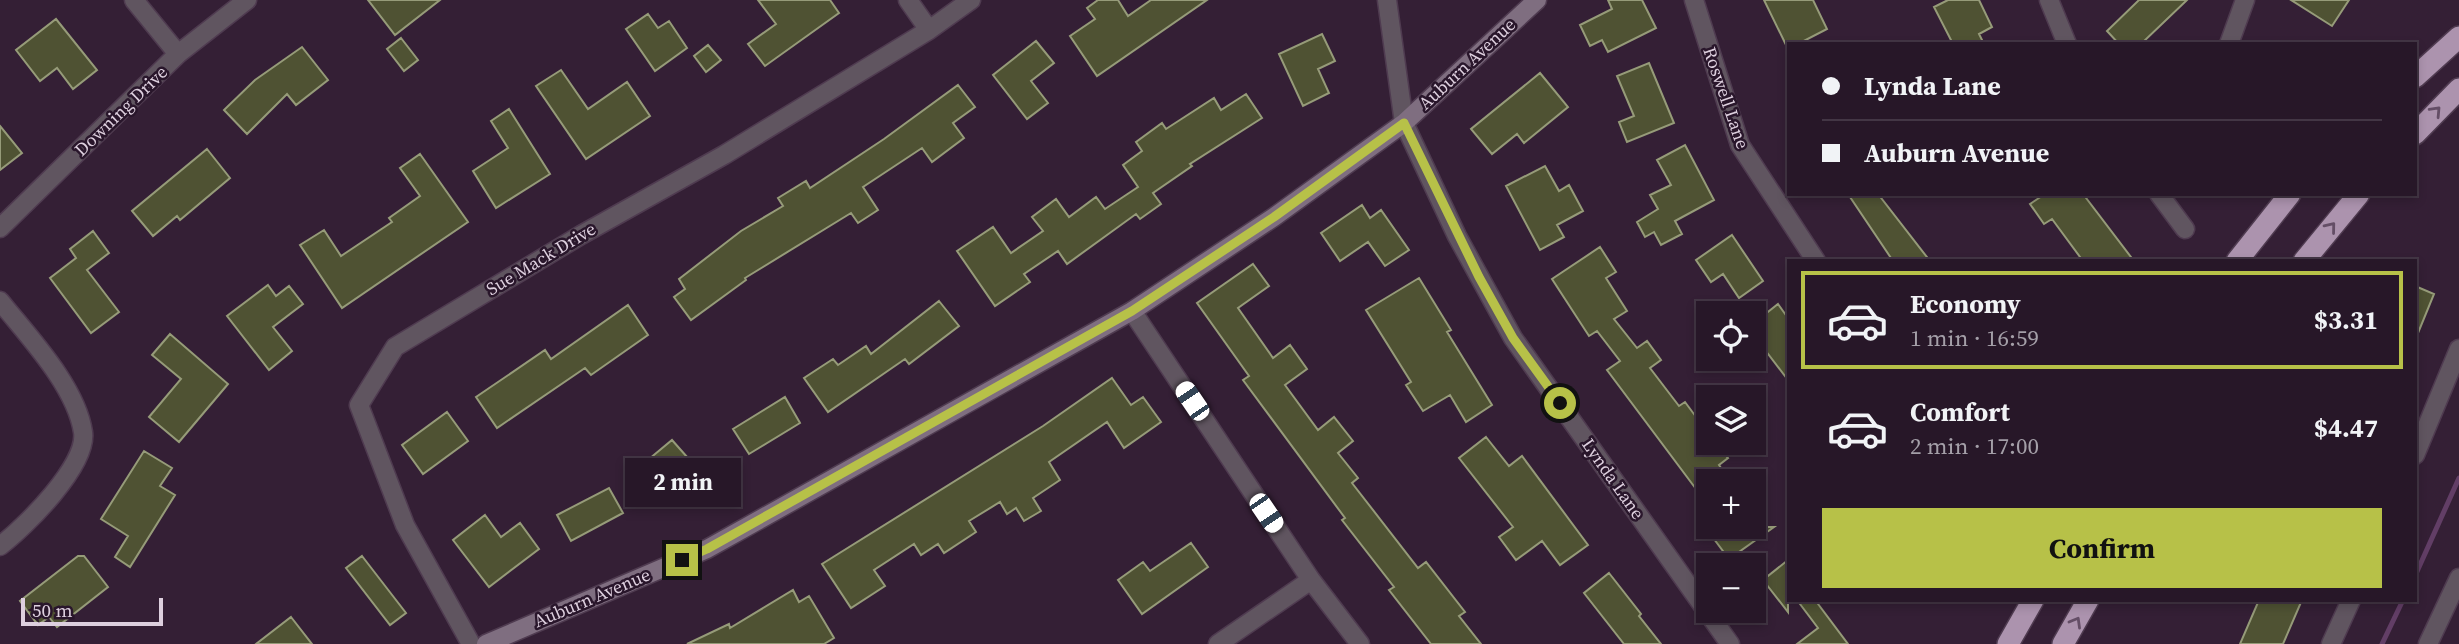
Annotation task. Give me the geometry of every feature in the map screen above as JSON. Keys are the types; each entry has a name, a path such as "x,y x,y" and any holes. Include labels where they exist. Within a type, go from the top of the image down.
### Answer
{"highway":[{"path":"2417,75 2459,37"},
{"path":"2417,132 2459,89"},
{"path":"2240,259 2288,196"},
{"path":"2306,259 2357,196"},
{"path":"2008,644 2032,602"},
{"path":"2063,644 2087,602"}],"street":[{"path":"134,0 178,54"},
{"name":"Downing Drive","path":"0,228 178,54 247,0"},
{"path":"908,0 929,30"},
{"name":"Sue Mack Drive","path":"471,644 405,525 359,405 395,347 581,235 724,155 929,30 971,0"},
{"name":"Lynda Lane","path":"1387,0 1404,123 1457,236 1513,338 1730,644"},
{"name":"Auburn Avenue","path":"486,644 707,549 1132,311 1274,217 1404,123 1537,0"},
{"name":"Roswell Lane","path":"1694,0 1740,145 1815,259"},
{"path":"2049,0 2066,42"},
{"path":"2230,42 2245,0"},
{"path":"2160,196 2185,229"},
{"path":"0,301 47,359 69,397 84,434 72,470 43,505 0,545"},
{"path":"1132,311 1311,580 1360,644"},
{"path":"2417,450 2459,349"},
{"path":"2428,644 2459,578"},
{"path":"1218,644 1311,580"},
{"path":"2332,644 2350,602"}],"building":[{"path":"368,0 440,0 395,35"},
{"path":"758,0 830,0 839,13 765,66 748,44 776,24"},
{"path":"1098,0 1118,0 1128,16 1151,0 1207,0 1097,76 1070,36 1095,19 1087,8"},
{"path":"1608,0 1642,0 1656,28 1608,52 1602,40 1590,46 1580,25 1612,9"},
{"path":"1764,0 1813,0 1827,29 1802,42 1787,42 1787,47"},
{"path":"1948,0 1979,0 1992,27 1979,34 1983,42 1952,42 1934,7"},
{"path":"2139,0 2187,0 2143,42 2117,42 2107,31"},
{"path":"2291,0 2349,0 2332,26"},
{"path":"648,14 658,28 669,21 687,48 655,71 626,29"},
{"path":"56,19 97,70 73,89 57,68 40,81 16,50"},
{"path":"1322,34 1335,61 1318,69 1329,93 1303,106 1279,54"},
{"path":"401,38 418,60 404,71 387,49"},
{"path":"1036,41 1054,63 1031,81 1048,103 1027,119 993,75"},
{"path":"708,45 721,60 706,72 694,56"},
{"path":"302,47 328,80 296,105 287,94 247,134 224,110 255,80"},
{"path":"1649,63 1674,123 1627,142 1619,122 1634,116 1617,76"},
{"path":"561,70 588,109 627,82 650,116 586,159 536,86"},
{"path":"1540,73 1568,107 1524,143 1517,134 1492,154 1471,129"},
{"path":"958,85 975,107 953,123 964,138 932,162 922,148 863,187 878,210 858,223 851,213 745,278 746,280 691,320 674,297 685,289 679,279 741,231 783,206 778,198 806,181 810,188"},
{"path":"1246,94 1262,118 1190,164 1192,166 1153,193 1161,204 1140,219 1136,214 1067,264 1058,251 1024,274 1030,282 995,306 957,251 993,227 1011,253 1043,231 1032,217 1056,199 1069,217 1096,197 1105,209 1138,187 1123,165 1142,151 1136,142 1162,123 1166,129 1214,98 1221,110"},
{"path":"509,109 550,174 496,208 473,171 508,148 491,121"},
{"path":"0,126 22,153 0,170"},
{"path":"1685,145 1714,200 1675,221 1682,234 1661,245 1654,232 1645,237 1637,222 1658,209 1650,195 1671,185 1657,160"},
{"path":"207,149 230,178 180,220 177,216 153,236 132,211"},
{"path":"420,154 468,222 342,308 300,245 324,230 341,256 392,222 389,218 420,196 400,168"},
{"path":"1545,166 1559,191 1569,185 1583,211 1557,225 1564,237 1540,250 1506,186"},
{"path":"1849,196 1880,196 1928,259 1892,259"},
{"path":"2042,196 2085,196 2132,259 2082,259 2052,219 2044,224 2030,204"},
{"path":"1362,205 1370,218 1381,210 1409,250 1385,266 1368,242 1340,261 1321,233"},
{"path":"93,231 109,253 87,270 119,312 91,333 50,278 76,258 70,249"},
{"path":"1732,235 1763,281 1739,298 1723,274 1711,282 1696,260"},
{"path":"1600,247 1616,272 1606,278 1627,311 1614,319 1637,348 1647,341 1661,360 1650,368 1679,406 1685,402 1696,417 1696,455 1725,455 1728,458 1719,465 1722,469 1696,469 1696,489 1607,370 1620,361 1597,331 1589,336 1552,279"},
{"path":"1253,264 1269,286 1238,308 1273,358 1290,345 1307,369 1285,385 1318,430 1334,417 1353,441 1338,453 1358,478 1352,483 1418,568 1426,562 1465,612 1459,616 1481,644 1431,644 1389,590 1394,587 1342,520 1345,518 1243,380 1249,376 1197,303"},
{"path":"1419,278 1451,330 1447,332 1492,405 1466,422 1450,395 1423,411 1406,385 1411,382 1366,310"},
{"path":"268,285 276,296 289,286 303,304 273,327 292,351 269,370 227,316"},
{"path":"2417,287 2434,294 2417,336"},
{"path":"939,301 959,326 909,364 905,359 828,412 804,378 833,359 838,365 866,346 871,354"},
{"path":"1778,304 1787,317 1787,379 1766,351 1766,314"},
{"path":"628,305 648,335 591,375 585,368 497,428 476,397 545,350 551,359"},
{"path":"170,334 228,384 179,442 149,417 181,379 152,355"},
{"path":"1112,378 1131,405 1143,397 1161,422 1124,448 1107,422 1049,462 1060,480 1033,498 1041,511 1024,521 1016,508 1007,514 1000,502 969,521 976,532 944,553 938,544 921,555 914,544 874,570 885,586 851,608 822,564 1043,426"},
{"path":"785,397 800,423 749,454 733,429"},
{"path":"447,412 468,441 423,474 402,445"},
{"path":"1486,437 1509,466 1522,456 1588,545 1560,565 1542,541 1516,560 1499,537 1513,527 1459,458"},
{"path":"672,440 695,466 660,496 637,469"},
{"path":"144,451 172,468 160,486 175,495 130,567 115,557 128,536 101,519"},
{"path":"609,488 623,513 571,541 557,515"},
{"path":"485,515 501,537 520,523 539,549 489,587 453,540"},
{"path":"1714,539 1757,539 1737,553 1724,553"},
{"path":"1191,543 1208,567 1142,614 1118,580 1143,562 1150,571"},
{"path":"78,556 84,556 108,587 57,627 49,617 38,625 20,601"},
{"path":"362,556 406,613 390,625 346,568"},
{"path":"1787,561 1787,602 1788,612 1766,584 1766,578"},
{"path":"1609,573 1661,644 1624,644 1584,593"},
{"path":"793,590 799,602 809,596 834,638 824,644 687,644 729,624 730,628"},
{"path":"1798,602 1816,602 1848,644 1797,644 1818,628"},
{"path":"2258,602 2301,602 2283,644 2240,644"},
{"path":"291,617 312,644 256,644"}],"waterway":[{"path":"2417,572 2459,478"},
{"path":"2382,644 2402,602"}],"route":[{"path":"682,560 707,549 1132,311 1274,217 1404,123 1479,277 1513,338 1560,403"}]}
